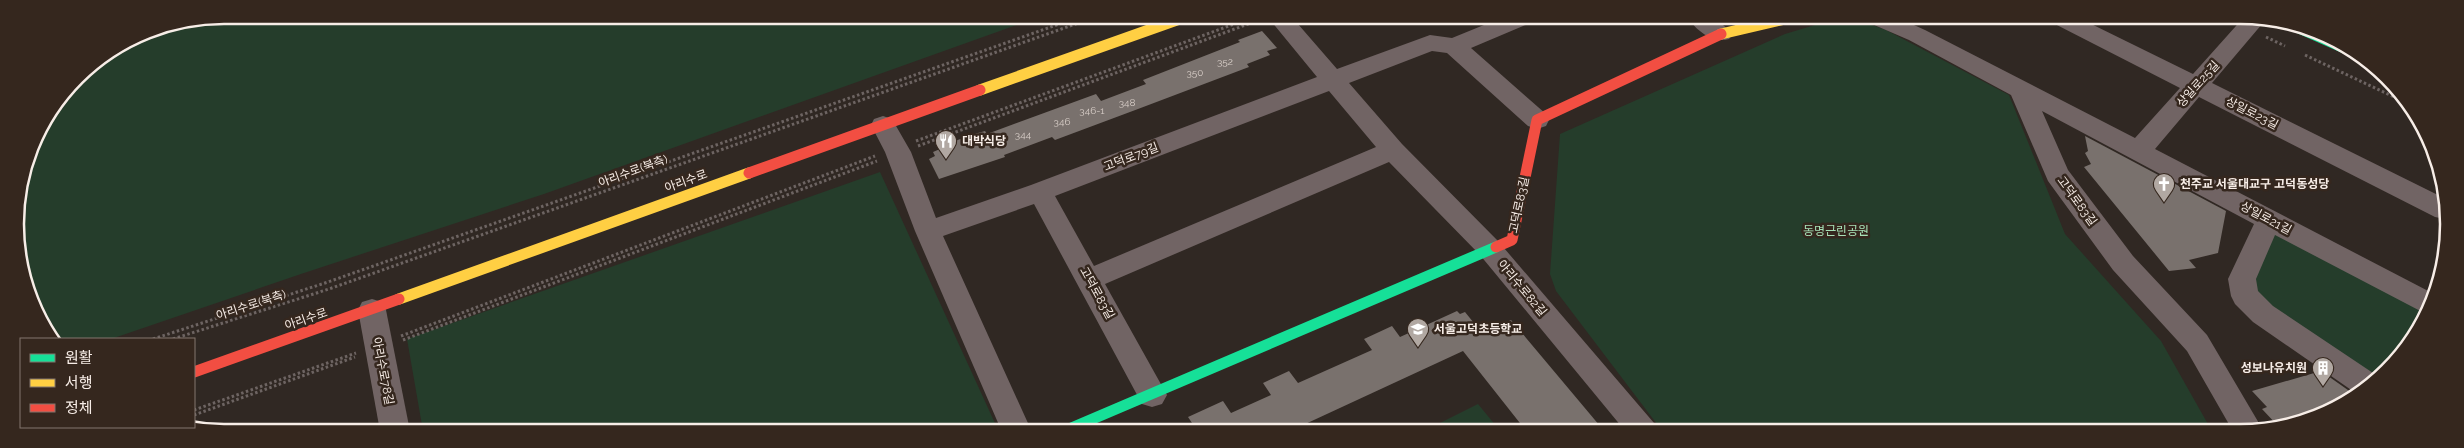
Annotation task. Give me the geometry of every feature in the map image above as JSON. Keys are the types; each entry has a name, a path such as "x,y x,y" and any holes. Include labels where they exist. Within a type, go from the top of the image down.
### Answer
{"main road":[{"name":"아리수로","path":"195,372 372,310 1166,24"},
{"path":"1537,120 1721,34 1764,24"},
{"name":"고덕로83길","path":"1081,424 1489,248 1512,240 1537,120"}],"street":[{"name":"아리수로82길","path":"1275,24 1333,80 1393,150 1489,248 1637,424"},
{"path":"1333,80 1430,43 1454,46 1508,24"},
{"path":"1708,24 1721,34"},
{"path":"1884,24 1917,35 2021,90"},
{"name":"상일로23길","path":"2073,24 2440,208"},
{"name":"상일로25길","path":"2138,151 2250,24"},
{"path":"1454,46 1537,120"},
{"name":"고덕로79길","path":"928,232 1040,192 1333,80"},
{"name":"상일로21길","path":"2021,90 2425,302"},
{"name":"고덕로83길","path":"2021,90 2057,174 2123,263 2197,343 2245,424"},
{"path":"884,125 897,150 928,232 1013,424"},
{"path":"1090,279 1393,150"},
{"name":"고덕로83길","path":"1040,192 1090,279 1152,395"},
{"path":"2269,220 2242,279 2245,296 2263,314 2363,382"},
{"name":"아리수로78길","path":"372,310 393,424"}],"path":[{"path":"156,338 328,282 1059,24"},
{"name":"아리수로(북측)","path":"176,338 329,289 1075,24"},
{"path":"195,415 1235,24"},
{"path":"897,150 1252,24"},
{"path":"2255,24 2286,46"},
{"path":"2304,55 2396,98"},
{"path":"195,410 378,347"}],"green space":[{"path":"1020,24 544,194 114,338 59,338 44,313 34,288 25,250 24,237 25,198 34,160 44,135 57,113 82,82 113,57 135,44 160,34 198,25"},
{"name":"동명근린공원","path":"1818,24 1870,24 1886,30 2009,95 2065,234 2161,341 2208,424 1657,424 1556,291 1550,274 1560,134 1785,34"},
{"path":"880,172 995,424 422,424 407,339"},
{"path":"2271,223 2424,303 2399,346 2382,366 2365,380 2265,314 2248,296"},
{"path":"1478,404 1494,424 1438,424"}],"building":[{"path":"1262,31 1277,48 1267,51 1270,55 1247,64 1249,67 1055,140 1052,137 1004,155 1005,157 939,179 929,159 935,156 933,152 940,149 939,147 971,135 985,131 987,134 1096,94 1101,101 1146,84 1143,80 1240,42 1238,40"},
{"name":"천주교 서울대교구 고덕동성당","path":"2085,136 2226,211 2218,253 2189,260 2196,268 2169,271 2084,167 2091,164 2085,153 2088,151"},
{"path":"1457,311 1460,314 1465,312 1482,333 1511,320 1598,424 1521,424 1463,351 1305,424 1193,424 1188,417 1223,401 1231,413 1271,395 1263,383 1289,371 1298,383 1372,350 1364,339 1392,326 1400,337"},
{"path":"2321,371 2350,392 2317,409 2274,421 2262,409 2267,407 2252,391"}],"traffic: fast":[{"path":"1081,424 1496,247"}],"traffic: slow":[{"path":"980,90 1166,24"},
{"path":"1721,34 1764,24"},
{"path":"399,299 749,173"}],"traffic: jam":[{"path":"1496,247 1512,240 1537,120 1721,34"},
{"path":"749,173 980,90"},
{"path":"195,372 399,299"}],"place":[{"name":"대박식당","path":"946,160"},
{"name":"천주교 서울대교구 고덕동성당","path":"2164,203"},
{"name":"서울고덕초등학교","path":"1418,348"},
{"name":"성보나유치원","path":"2323,387"}]}
